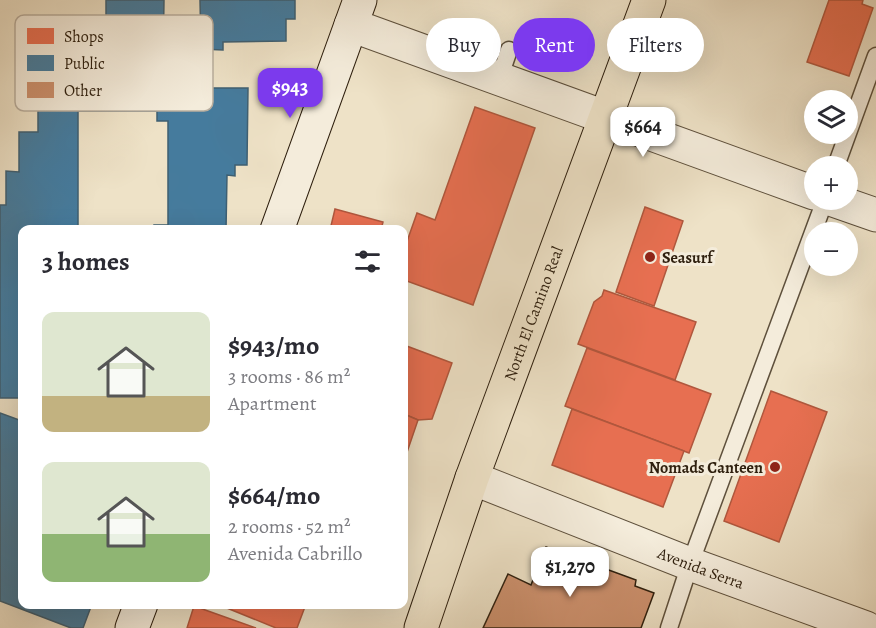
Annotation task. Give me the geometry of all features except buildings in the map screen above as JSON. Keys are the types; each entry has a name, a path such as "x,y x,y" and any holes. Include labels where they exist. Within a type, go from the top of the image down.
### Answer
{"main road":[{"name":"North El Camino Real","path":"421,628 472,477 649,0"}],"street":[{"path":"279,225 356,12 504,64 606,118 804,189"},
{"path":"858,209 876,215"},
{"name":"Avenida Serra","path":"472,477 690,564 866,628"},
{"path":"132,628 139,609"}],"lane":[{"path":"840,156 876,56"},
{"path":"669,628 690,564 821,210"}],"place":[{"name":"Seasurf","path":"650,257"},
{"name":"Nomads Canteen","path":"775,467"}]}
